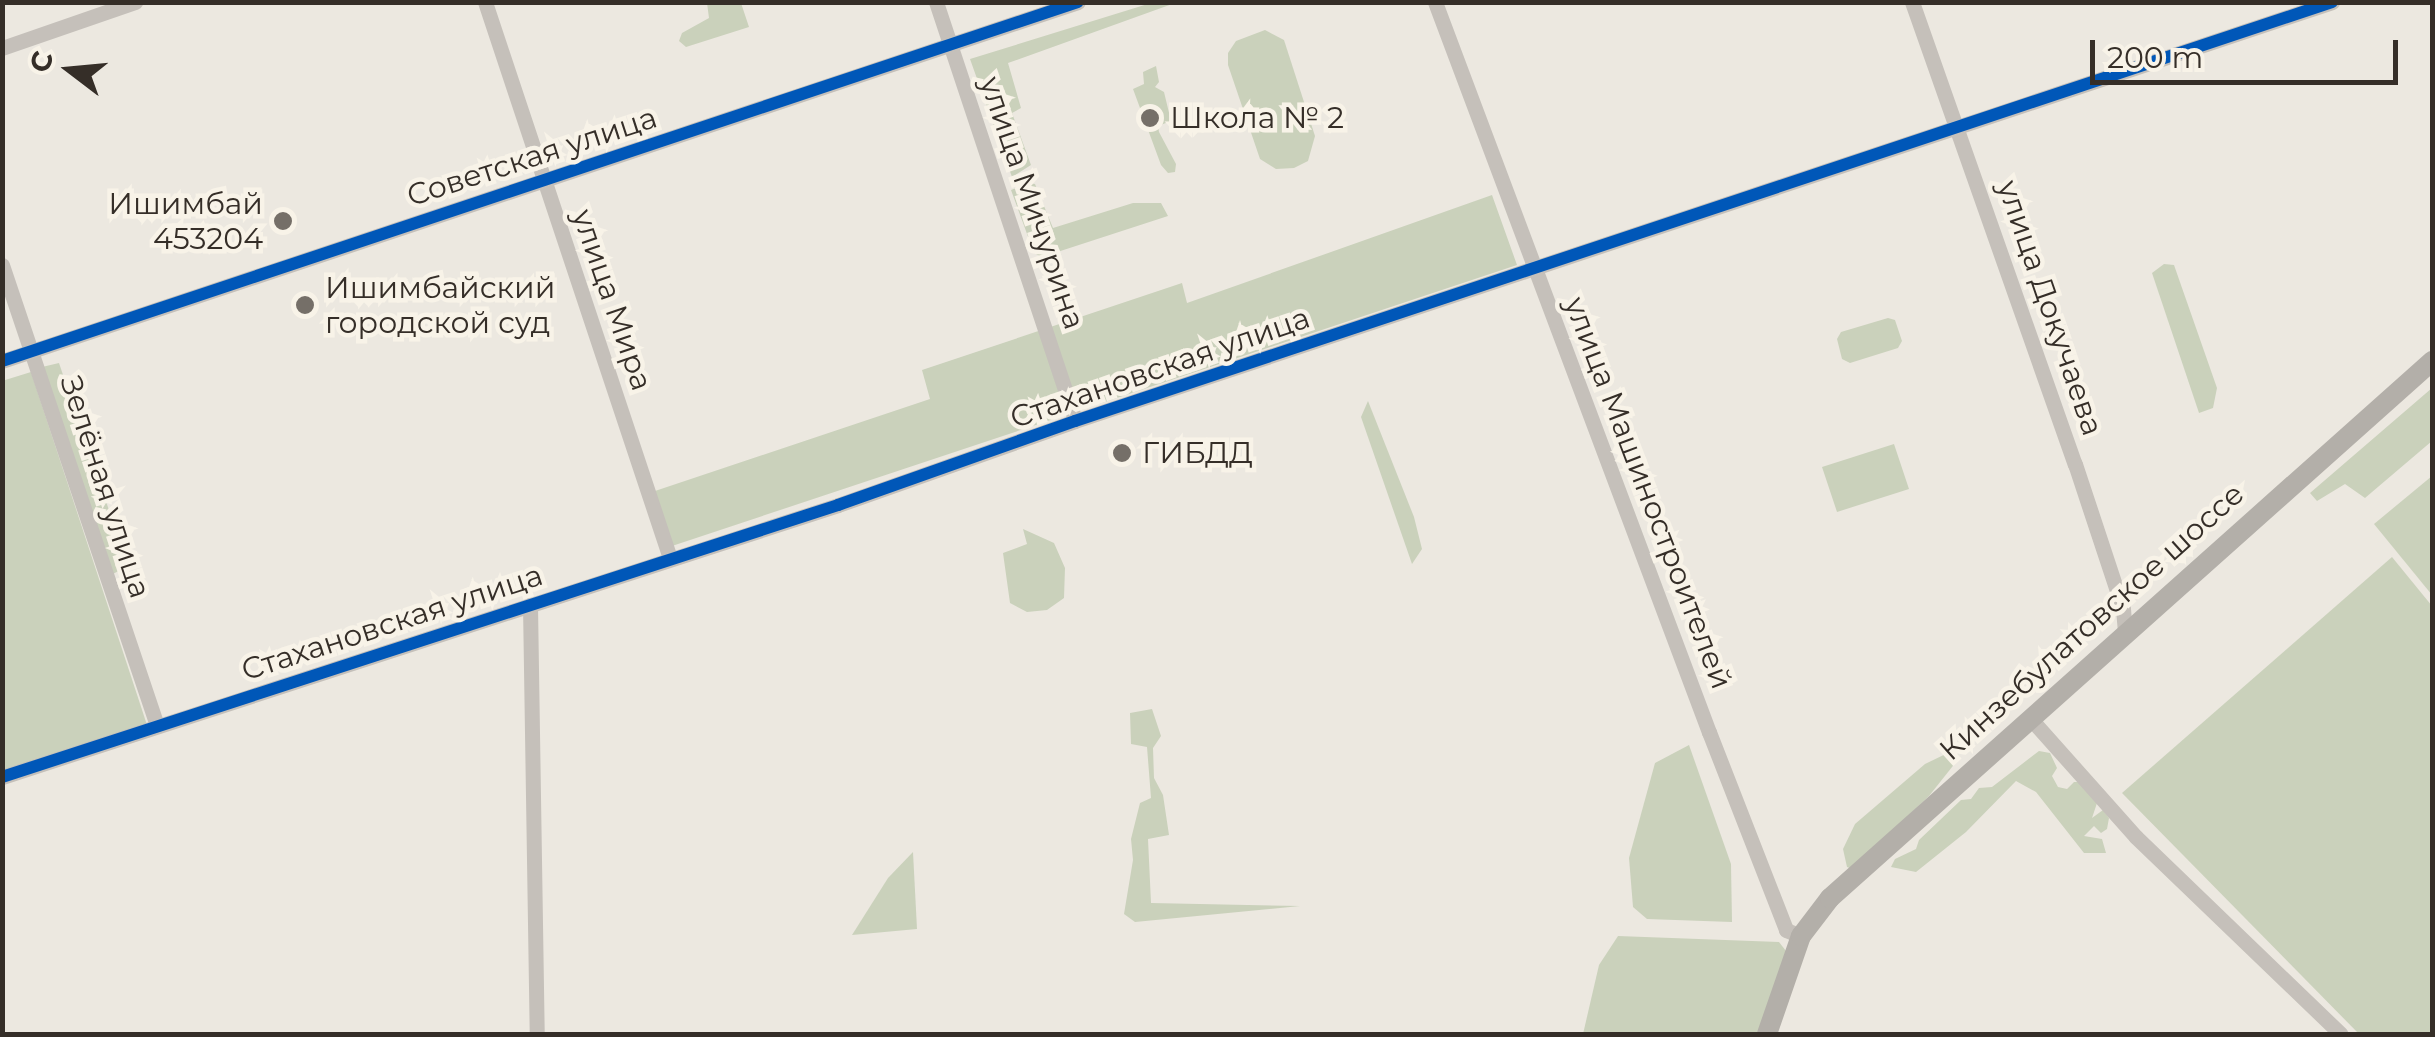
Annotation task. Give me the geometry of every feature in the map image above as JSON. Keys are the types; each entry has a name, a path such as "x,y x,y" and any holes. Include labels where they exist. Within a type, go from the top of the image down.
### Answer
{"main road":[{"name":"Кинзебулатовское шоссе","path":"1767,1034 1801,936 1830,898 2432,361"}],"street":[{"path":"2,48 134,2"},
{"name":"улица Мира","path":"484,2 670,558"},
{"name":"улица Мичурина","path":"936,2 1075,421"},
{"name":"Советская улица","path":"2,361 1078,2"},
{"name":"улица Машиностроителей","path":"1435,2 1786,930 1801,936"},
{"name":"улица Докучаева","path":"1912,2 1960,128 2123,609 2125,634"},
{"name":"Стахановская улица","path":"2,777 838,506 1075,421 2332,2"},
{"name":"Зелёная улица","path":"2,265 157,726"},
{"path":"530,605 538,1034"},
{"path":"2030,718 2136,837 2341,1034"}],"green space":[{"path":"707,3 741,3 749,27 686,47 679,41 682,33 709,18"},
{"path":"1151,3 1175,3 1008,63 1021,108 1012,113 1031,165 1012,177 970,59"},
{"path":"1265,30 1284,40 1315,136 1308,161 1294,168 1276,169 1260,159 1228,65 1228,53 1236,41"},
{"path":"1156,66 1159,82 1155,87 1164,92 1171,121 1158,126 1159,132 1176,164 1175,172 1168,173 1161,165 1133,89 1144,84 1143,72"},
{"path":"1035,184 1053,228 1133,203 1161,203 1168,216 1042,257 1034,253 1011,190"},
{"path":"1492,195 1517,265 672,546 652,492 930,399 922,370 1182,283 1187,303"},
{"path":"2164,264 2174,265 2217,388 2213,408 2199,413 2152,273"},
{"path":"1888,318 1895,320 1902,341 1898,348 1850,363 1842,359 1837,339 1841,332"},
{"path":"59,363 128,566 111,575 42,367"},
{"path":"31,372 147,725 2,771 2,381"},
{"path":"2432,388 2432,441 2365,498 2345,484 2317,501 2310,493"},
{"path":"1368,401 1414,517 1422,549 1412,564 1361,417"},
{"path":"1894,444 1909,489 1837,512 1822,467"},
{"path":"2432,476 2432,595 2374,524"},
{"path":"1023,529 1054,543 1065,568 1064,598 1047,610 1027,612 1010,603 1003,553 1027,544"},
{"path":"2392,557 2432,606 2432,1034 2359,1034 2122,793"},
{"path":"1152,709 1161,736 1153,748 1154,778 1163,795 1169,835 1148,839 1151,903 1300,906 1135,922 1124,914 1133,860 1131,839 1140,803 1151,798 1147,747 1131,744 1130,713"},
{"path":"1689,745 1731,864 1732,922 1647,919 1633,907 1629,858 1655,763"},
{"path":"1954,750 1960,757 1929,796 1852,869 1847,867 1843,849 1855,824 1925,764"},
{"path":"2039,751 2050,753 2057,768 2052,776 2058,787 2067,789 2074,782 2081,782 2098,800 2092,818 2103,810 2109,818 2107,829 2101,833 2094,826 2084,836 2102,839 2106,853 2084,853 2036,792 2016,781 1966,832 1916,872 1891,867 1895,859 1916,849 1919,840 1961,800 1971,799 1979,788 1992,787"},
{"path":"913,852 917,929 852,935 888,878"},
{"path":"1618,936 1779,942 1786,951 1762,1034 1583,1034 1599,965"}],"cycle path":[{"path":"2,361 1078,2"},
{"path":"2,777 838,505 1075,421 2332,2"}],"place":[{"name":"Школа № 2","path":"1150,118"},
{"name":"Ишимбай 453204","path":"283,221"},
{"name":"Ишимбайский городской суд","path":"305,305"},
{"name":"ГИБДД","path":"1122,453"}]}
